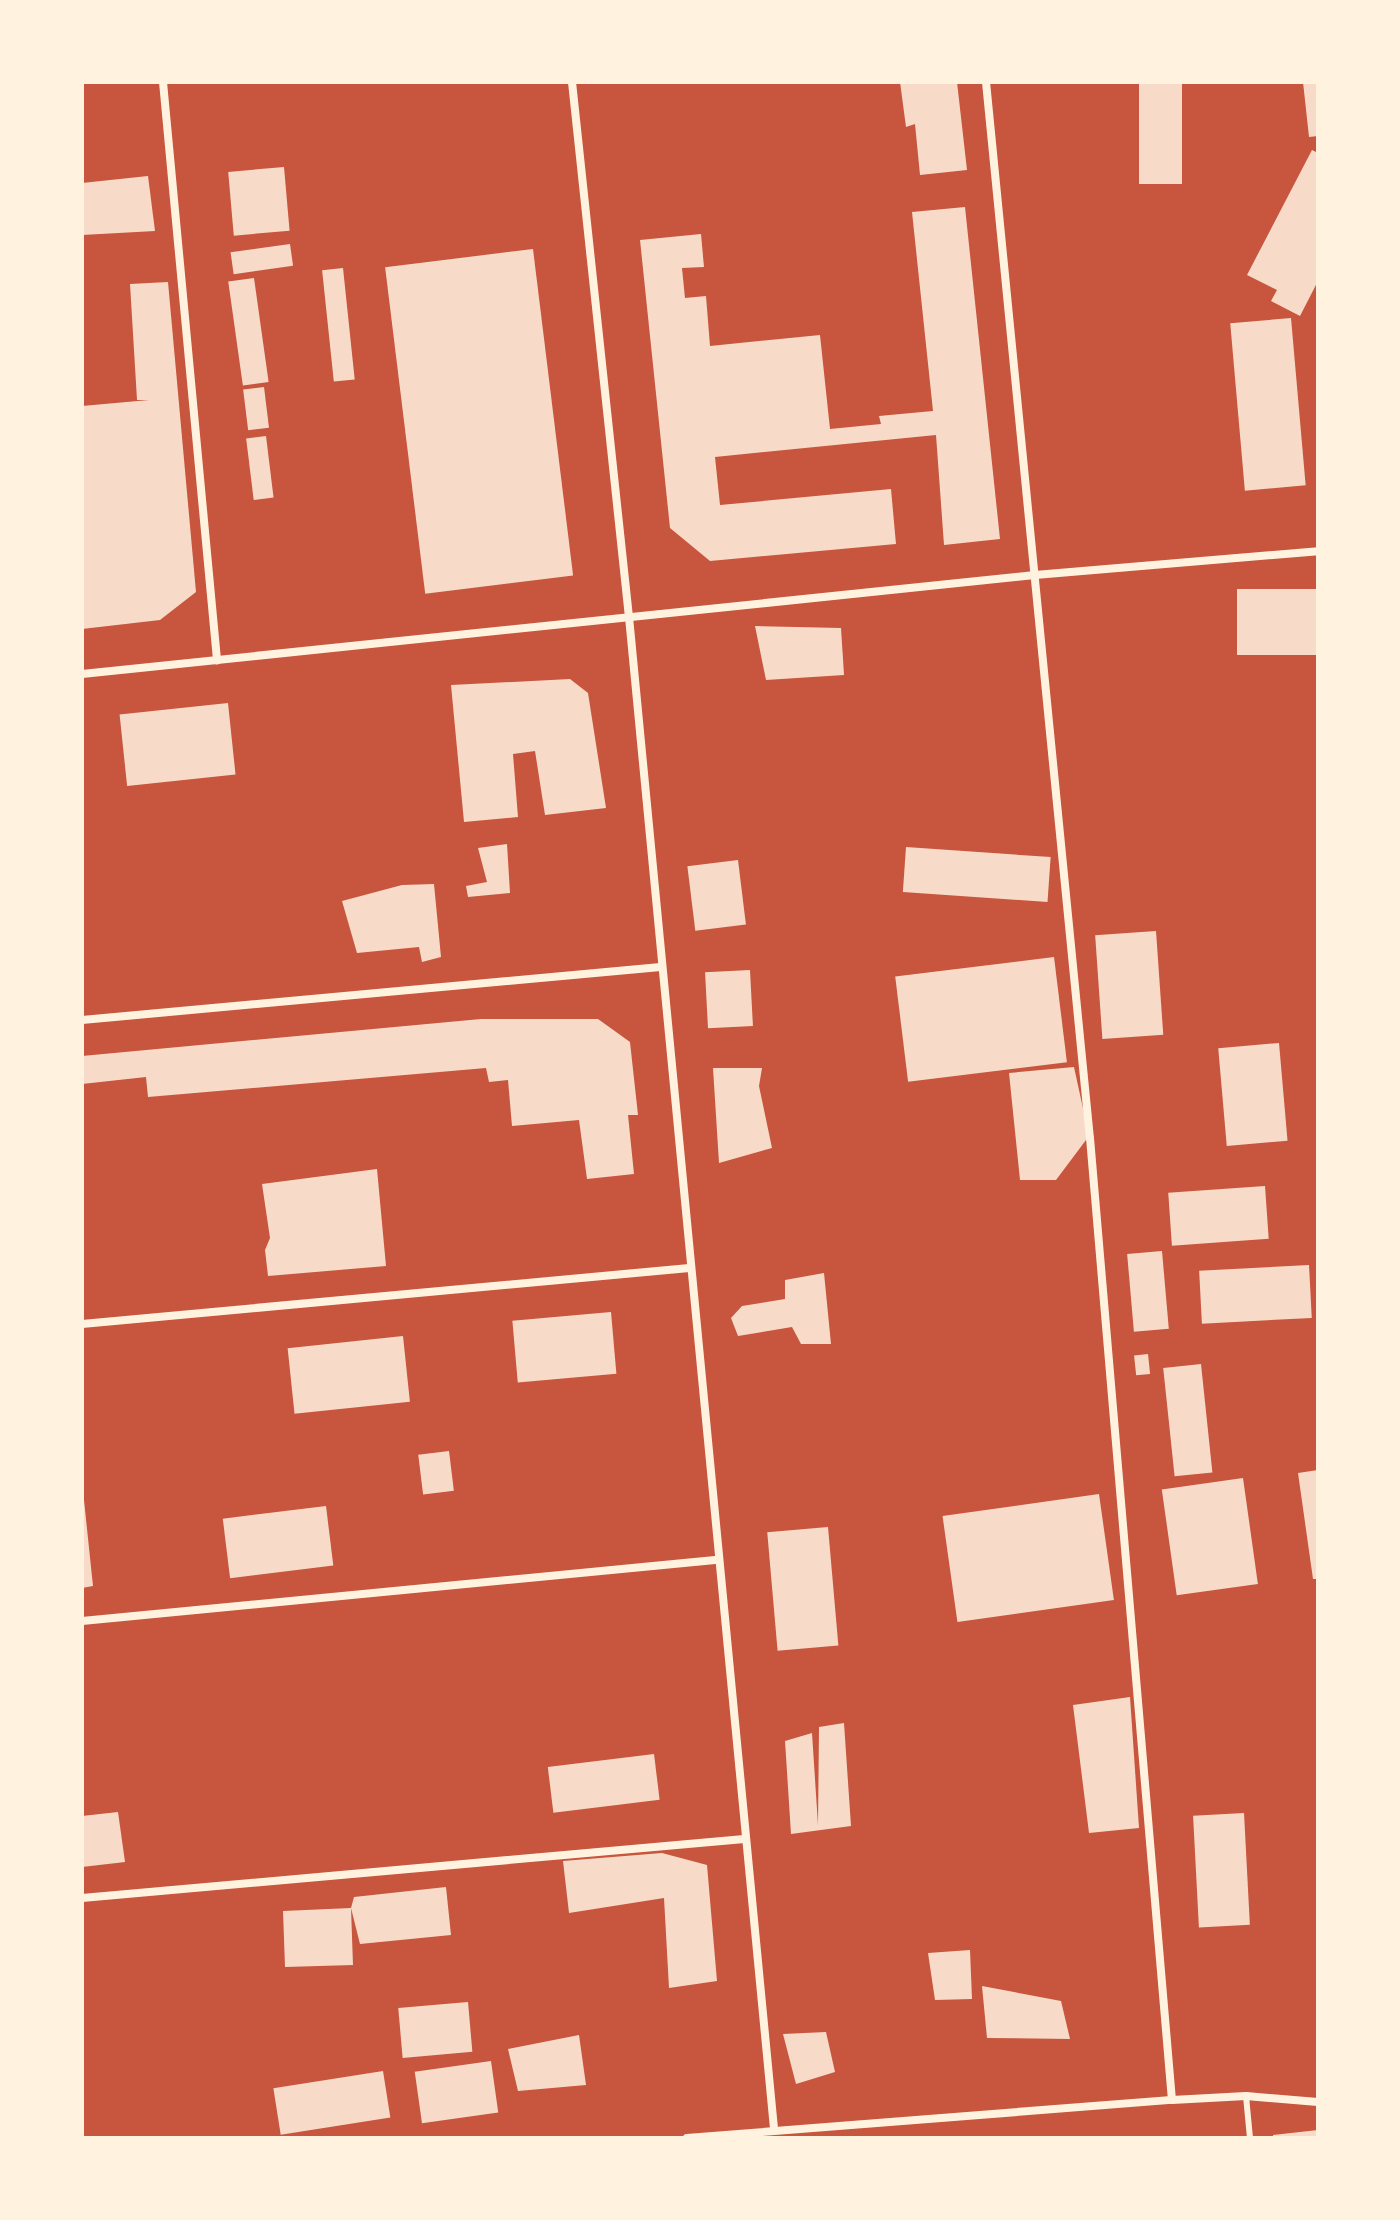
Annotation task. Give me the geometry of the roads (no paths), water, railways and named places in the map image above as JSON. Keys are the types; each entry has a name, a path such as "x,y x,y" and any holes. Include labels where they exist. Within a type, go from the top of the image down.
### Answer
{"street":[{"path":"163,82 217,660"},
{"path":"572,82 629,617 715,1560 774,2129"},
{"path":"986,82 1090,1138 1172,2100"},
{"path":"82,674 1035,575 1318,551"},
{"path":"82,1020 661,967"},
{"path":"82,1324 689,1268"},
{"path":"82,1621 715,1560"},
{"path":"82,1898 744,1839"},
{"path":"687,2138 1172,2100 1246,2096 1318,2102"}],"lane":[{"path":"1246,2096 1250,2138"}]}
